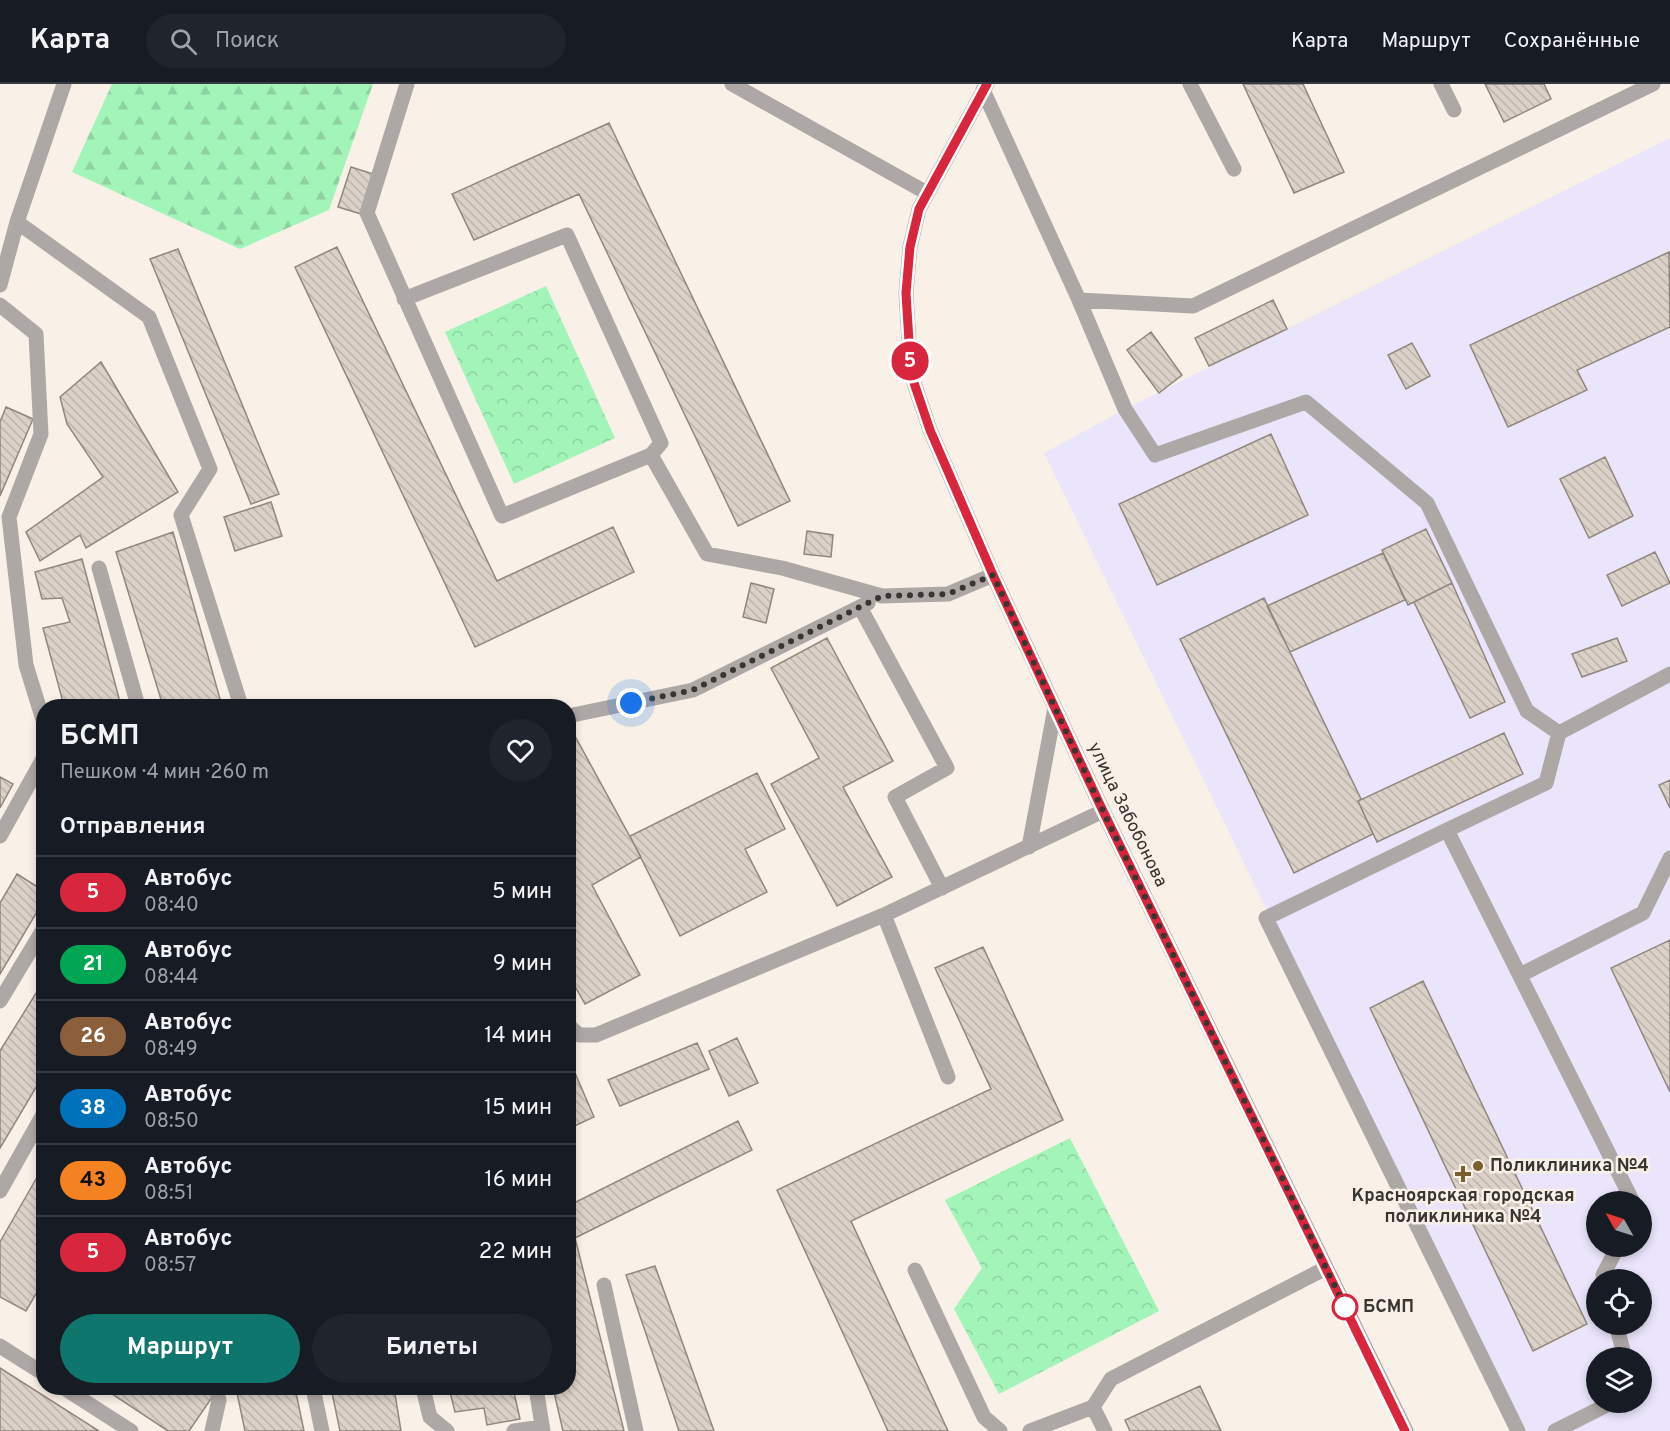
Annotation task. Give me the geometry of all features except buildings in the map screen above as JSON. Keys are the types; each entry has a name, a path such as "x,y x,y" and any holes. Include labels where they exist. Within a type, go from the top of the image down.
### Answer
{"street":[{"path":"0,285 17,222 64,84"},
{"path":"404,299 567,236 662,443 651,455 502,516 404,299 367,213 407,84"},
{"path":"732,84 927,193"},
{"path":"1190,84 1234,169"},
{"path":"1441,84 1454,110"},
{"path":"1079,300 1193,306 1653,84"},
{"path":"985,87 1125,409 1155,455 1306,402 1427,503 1527,711 1559,733"},
{"name":"улица Забобонова","path":"985,87 919,209 910,247 906,293 911,374 930,430 993,575 1103,811 1406,1431"},
{"path":"17,222 149,316 210,469 181,515 239,699"},
{"path":"0,305 36,334 41,434 9,516 26,665 37,699"},
{"path":"651,455 707,554 782,568 882,596 948,594 993,575"},
{"path":"99,568 136,699"},
{"path":"576,714 693,690 882,596"},
{"path":"860,608 947,768 895,797 942,888"},
{"path":"1518,1431 1266,918 1546,783 1559,733 1670,674"},
{"path":"1029,846 1055,708"},
{"path":"0,836 36,771"},
{"path":"576,1032 579,1035 596,1035 884,915 1103,811"},
{"path":"1447,830 1628,1191"},
{"path":"1520,975 1643,913 1670,858"},
{"path":"884,915 948,1077"},
{"path":"0,1001 36,941"},
{"path":"0,1191 36,1127"},
{"path":"1030,1431 1093,1407 1111,1379 1326,1268"},
{"path":"915,1270 984,1417 1000,1431"},
{"path":"604,1285 636,1431"},
{"path":"0,1346 36,1369"},
{"path":"75,1395 131,1431"},
{"path":"212,1431 219,1400 218,1395"},
{"path":"315,1395 322,1431"},
{"path":"424,1395 429,1417 447,1431"},
{"path":"514,1431 543,1429 537,1395"},
{"path":"1093,1407 1105,1431"},
{"path":"1555,1431 1590,1413"}],"shaded area":[{"path":"1670,138 1670,1431 1521,1431 1044,453 1125,409"}],"green space":[{"path":"112,84 373,84 329,210 240,249 72,172"},
{"path":"546,286 615,438 514,484 445,332"},
{"path":"1070,1138 1159,1311 999,1394 954,1309 982,1268 945,1200"}],"bus line":[{"name":"5","path":"987,84 919,209 910,247 906,293 911,374 930,430 993,575 1103,811 1405,1431"}],"place":[{"name":"Поликлиника №4","path":"1478,1166"},
{"name":"Красноярская городская поликлиника №4","path":"1463,1174"},
{"name":"БСМП","path":"1345,1307"}],"route":[{"path":"631,703 693,690 882,596 948,594 993,575 1103,811 1345,1307"}]}
